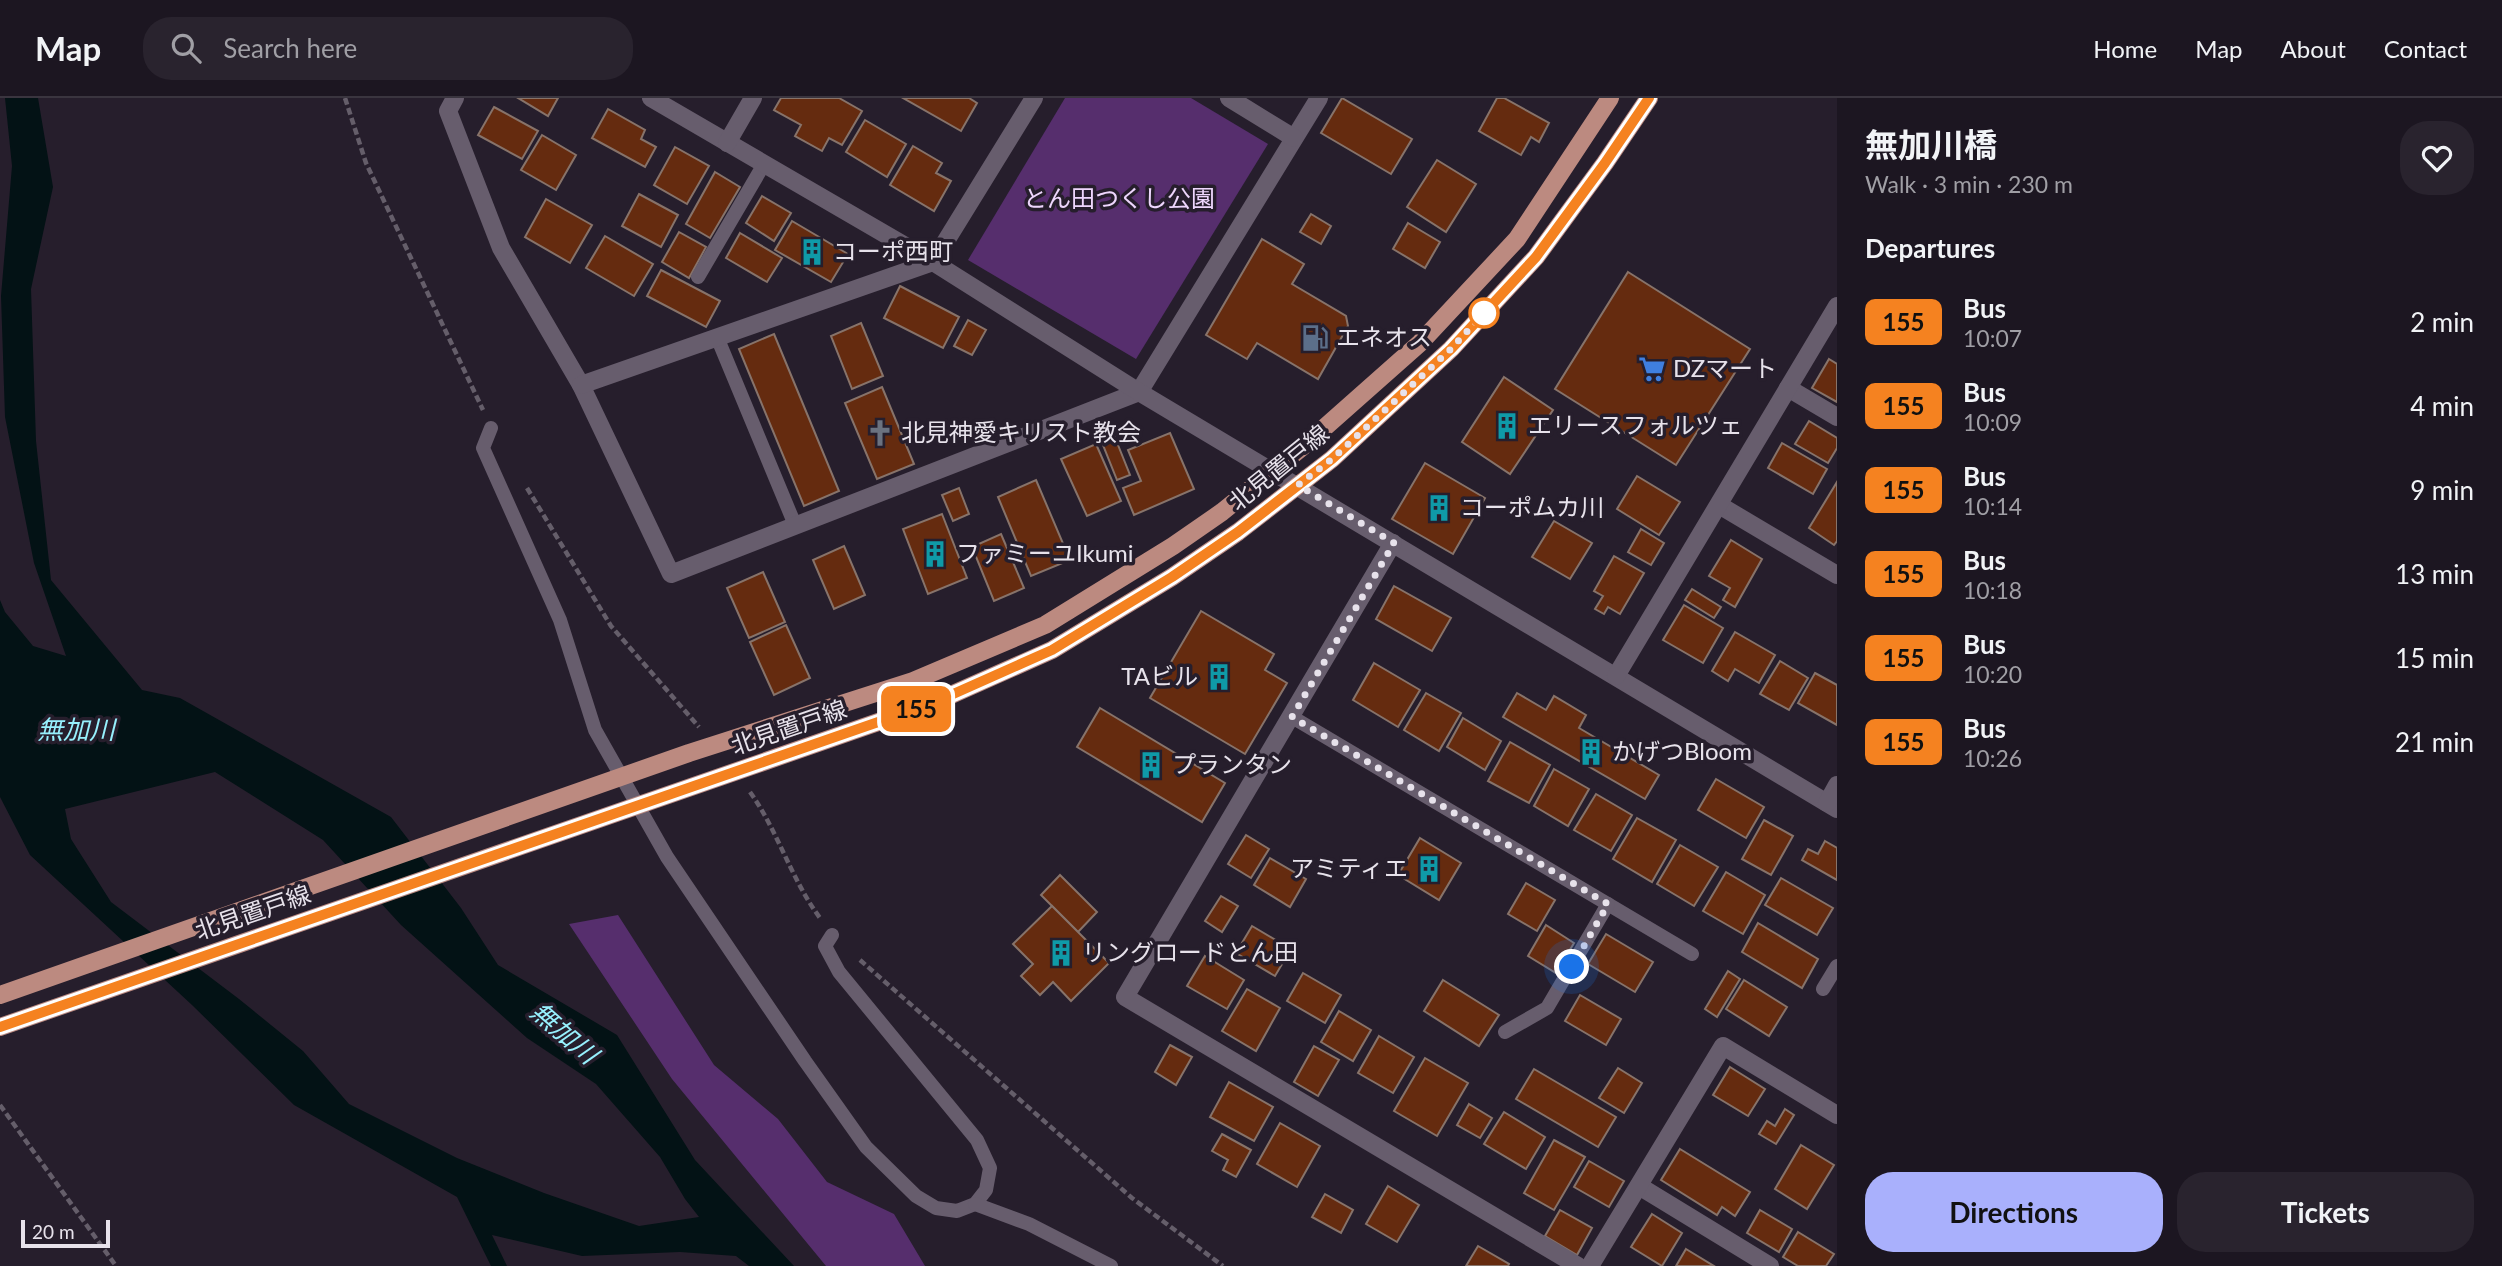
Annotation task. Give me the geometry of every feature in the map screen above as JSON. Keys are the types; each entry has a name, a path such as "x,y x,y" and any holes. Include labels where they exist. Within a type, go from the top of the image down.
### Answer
{"main road":[{"name":"北見置戸線","path":"0,995 689,753 914,681 1045,625 1173,547 1222,512 1420,343 1517,239 1610,98"},
{"name":"北見置戸線","path":"0,1027 933,703 1052,650 1172,577 1238,532 1332,459 1451,349 1527,267 1605,163 1649,98"}],"street":[{"path":"455,98 448,111 500,248 581,385 671,573 1139,392 1319,98"},
{"path":"651,98 933,262 1139,392 1832,806 1837,785"},
{"path":"727,142 753,98"},
{"path":"581,385 933,262 1034,98"},
{"path":"1229,98 1294,138"},
{"path":"1616,676 1837,306"},
{"path":"1788,388 1837,417"},
{"path":"1719,505 1837,575"},
{"path":"1394,543 1125,997 1578,1266"},
{"path":"1590,1266 1723,1046 1837,1115"},
{"path":"1639,1186 1770,1266"}],"lane":[{"path":"698,277 764,164"},
{"path":"717,337 795,525"},
{"path":"491,428 483,448 560,620 595,730 667,857 866,1147 916,1196 936,1208 957,1211 975,1204 986,1190 990,1168 977,1140 839,972 825,946 832,935"},
{"path":"1292,717 1692,954"},
{"path":"1505,1031 1548,1008 1608,904"},
{"path":"1823,989 1837,966"},
{"path":"975,1204 1029,1224 1111,1266"}],"path":[{"path":"345,98 366,163 491,428"},
{"path":"526,486 611,626 714,745"},
{"path":"738,772 760,806 804,897 832,935 1122,1189 1223,1266"},
{"path":"0,1105 116,1266"}],"green space":[{"name":"とん田つくし公園","path":"1065,98 1191,98 1268,144 1136,359 968,260"},
{"path":"618,915 714,1065 778,1119 827,1182 894,1214 925,1266 826,1266 672,1079 569,924"}],"water":[{"name":"無加川","path":"5,98 38,98 53,187 31,289 36,441 51,580 142,690 180,698 391,817 461,908 498,965 617,1035 695,1160 794,1266 749,1266 736,1256 680,1252 582,1256 492,1235 507,1266 491,1266 457,1197 294,1105 192,1005 30,855 0,797 0,600 5,612 33,646 66,656 34,563 5,417 1,296 12,166","holes":["215,772 323,840 401,925 527,1038 596,1084 660,1157 699,1217 639,1226 544,1193 457,1158 349,1104 303,1051 111,902 71,839 65,809"]}],"building":[{"path":"518,98 558,98 548,116"},
{"path":"781,98 839,98 862,111 842,145 829,138 822,151 795,136 801,125 774,110"},
{"path":"903,98 969,98 977,103 961,131"},
{"path":"1342,98 1412,139 1391,174 1321,133"},
{"path":"1497,98 1504,98 1549,123 1539,142 1531,137 1521,155 1479,131"},
{"path":"494,107 538,131 522,159 478,135"},
{"path":"608,109 645,130 641,139 656,147 645,167 592,138"},
{"path":"865,120 906,144 887,177 846,152"},
{"path":"542,135 576,155 556,190 521,170"},
{"path":"913,146 942,163 936,173 951,181 934,211 890,185"},
{"path":"675,147 709,166 687,204 654,185"},
{"path":"1437,160 1476,184 1446,232 1407,207"},
{"path":"715,172 740,187 710,238 686,224"},
{"path":"639,194 678,215 661,247 622,226"},
{"path":"762,196 791,213 774,241 746,223"},
{"path":"546,199 592,225 570,263 525,237"},
{"path":"1311,214 1331,226 1321,244 1300,232"},
{"name":"コーポ西町","path":"792,221 848,254 831,282 775,250"},
{"path":"1408,223 1440,242 1425,268 1393,249"},
{"path":"679,232 706,247 689,278 662,262"},
{"path":"740,233 782,258 767,282 726,258"},
{"path":"605,236 653,264 634,296 586,268"},
{"path":"1262,239 1304,264 1292,284 1346,316 1348,326 1318,379 1257,343 1247,359 1206,335"},
{"path":"661,270 720,301 706,327 647,296"},
{"name":"DZマート","path":"1628,272 1750,349 1676,465 1555,389"},
{"path":"900,286 959,317 943,348 884,318"},
{"path":"968,320 986,330 972,355 954,346"},
{"path":"861,323 883,376 852,389 831,336"},
{"path":"774,334 839,491 804,506 739,349"},
{"path":"1829,359 1837,364 1837,402 1812,388"},
{"name":"エリースフォルツェ","path":"1504,377 1553,410 1510,474 1462,442"},
{"name":"北見神愛キリスト教会","path":"882,387 914,464 877,479 845,403"},
{"path":"1809,421 1837,438 1837,448 1828,463 1795,444"},
{"path":"1170,433 1194,489 1134,515 1123,488 1141,481 1128,450"},
{"path":"1114,435 1130,475 1117,480 1101,440"},
{"path":"1782,443 1827,469 1813,494 1768,468"},
{"path":"1096,444 1121,501 1087,516 1061,459"},
{"name":"コーポムカ川","path":"1425,463 1485,498 1453,554 1392,519"},
{"path":"1637,476 1680,502 1659,535 1617,509"},
{"path":"1036,480 1070,560 1031,576 998,497"},
{"path":"1837,482 1837,541 1834,545 1809,528"},
{"path":"959,488 969,514 953,521 942,495"},
{"name":"ファミーユIkumi","path":"942,514 967,578 928,594 903,529"},
{"path":"1554,521 1592,543 1570,579 1532,557"},
{"path":"1641,529 1664,543 1651,565 1628,552"},
{"path":"1001,534 1024,588 994,601 972,547"},
{"path":"1731,540 1762,559 1735,607 1723,600 1730,588 1709,576"},
{"path":"844,546 865,595 834,609 813,560"},
{"path":"1614,556 1644,573 1620,614 1608,607 1604,614 1595,609 1603,596 1594,591"},
{"path":"763,572 785,622 749,638 727,588"},
{"path":"1394,586 1451,618 1432,651 1376,619"},
{"path":"1692,589 1721,607 1714,618 1685,600"},
{"path":"1684,605 1723,628 1703,663 1663,640"},
{"name":"TAビル","path":"1201,611 1274,654 1265,670 1287,683 1245,754 1150,698"},
{"path":"786,625 810,678 774,695 750,642"},
{"path":"1735,632 1775,655 1759,683 1735,669 1728,681 1712,671"},
{"path":"1780,661 1808,678 1789,710 1760,694"},
{"path":"1374,663 1420,690 1398,727 1353,700"},
{"path":"1815,673 1837,685 1837,725 1798,703"},
{"path":"1426,693 1461,713 1439,751 1404,730"},
{"name":"かげつBloom","path":"1517,693 1546,710 1554,696 1586,715 1579,728 1659,775 1645,799 1503,717"},
{"name":"プランタン","path":"1100,708 1225,783 1202,822 1077,747"},
{"path":"1463,718 1501,741 1485,770 1447,747"},
{"path":"1510,742 1550,765 1529,803 1488,781"},
{"path":"1554,769 1589,789 1568,826 1534,806"},
{"path":"1716,779 1764,807 1746,838 1698,810"},
{"path":"1596,794 1632,815 1611,851 1574,830"},
{"path":"1637,818 1676,840 1652,882 1613,859"},
{"path":"1764,820 1793,836 1771,875 1742,859"},
{"path":"1246,835 1269,849 1251,878 1228,864"},
{"name":"アミティエ","path":"1420,838 1461,863 1439,900 1398,875"},
{"path":"1825,841 1837,848 1837,880 1802,860 1808,849 1818,854"},
{"path":"1680,845 1718,867 1694,906 1657,884"},
{"path":"1270,858 1306,879 1290,907 1254,885"},
{"path":"1726,872 1765,895 1743,934 1703,911"},
{"path":"1060,875 1097,912 1078,932 1041,895"},
{"path":"1781,878 1833,908 1817,935 1765,905"},
{"path":"1526,883 1555,900 1537,931 1508,914"},
{"path":"1221,896 1238,906 1222,932 1205,921"},
{"name":"リングロードとん田","path":"1052,906 1109,963 1071,1001 1053,982 1040,995 1021,976 1033,964 1013,944"},
{"path":"1758,923 1818,959 1802,988 1742,952"},
{"path":"1546,925 1574,943 1556,973 1528,956"},
{"path":"1252,926 1291,949 1275,976 1236,953"},
{"path":"1606,934 1653,962 1635,992 1588,964"},
{"path":"1205,956 1244,980 1227,1009 1187,986"},
{"path":"1728,971 1740,979 1717,1017 1705,1009"},
{"path":"1303,973 1341,995 1325,1023 1287,1001"},
{"path":"1443,980 1499,1015 1479,1046 1424,1011"},
{"path":"1744,980 1787,1007 1769,1036 1726,1009"},
{"path":"1247,989 1280,1008 1256,1051 1222,1031"},
{"path":"1580,995 1621,1019 1606,1045 1565,1021"},
{"path":"1339,1011 1371,1030 1353,1061 1321,1042"},
{"path":"1379,1036 1414,1057 1393,1093 1358,1073"},
{"path":"1170,1045 1192,1057 1176,1085 1155,1072"},
{"path":"1314,1046 1339,1060 1318,1096 1294,1082"},
{"path":"1425,1058 1468,1083 1437,1136 1394,1111"},
{"path":"1730,1067 1765,1089 1748,1116 1713,1095"},
{"path":"1618,1068 1642,1083 1624,1113 1599,1098"},
{"path":"1534,1069 1616,1117 1598,1147 1516,1099"},
{"path":"1229,1082 1273,1107 1254,1141 1210,1117"},
{"path":"1469,1104 1492,1118 1480,1138 1457,1125"},
{"path":"1785,1109 1794,1115 1776,1144 1759,1134 1767,1121 1775,1126"},
{"path":"1504,1112 1545,1137 1526,1169 1484,1144"},
{"path":"1280,1123 1320,1146 1297,1187 1257,1164"},
{"path":"1222,1134 1251,1150 1236,1177 1223,1170 1228,1160 1212,1151"},
{"path":"1554,1140 1585,1157 1554,1210 1524,1193"},
{"path":"1801,1145 1834,1165 1807,1209 1775,1189"},
{"path":"1680,1149 1750,1192 1735,1216 1722,1207 1717,1215 1661,1180"},
{"path":"1589,1161 1624,1181 1609,1207 1574,1187"},
{"path":"1388,1186 1419,1205 1397,1242 1366,1224"},
{"path":"1325,1194 1353,1210 1341,1233 1312,1217"},
{"path":"1560,1210 1592,1228 1577,1255 1545,1236"},
{"path":"1760,1210 1792,1229 1779,1252 1747,1233"},
{"path":"1652,1214 1682,1233 1662,1266 1631,1247"},
{"path":"1798,1232 1834,1254 1826,1266 1798,1266 1783,1257"},
{"path":"1478,1246 1509,1264 1508,1266 1466,1266"},
{"path":"1686,1249 1714,1266 1676,1266"}],"bus line":[{"name":"155","path":"0,1027 933,703 1052,650 1172,577 1238,532 1332,459 1451,349 1536,257 1649,98"}],"place":[{"name":"コーポ西町","path":"812,252"},
{"name":"エネオス","path":"1315,338"},
{"name":"DZマート","path":"1652,369"},
{"name":"エリースフォルツェ","path":"1507,426"},
{"name":"北見神愛キリスト教会","path":"880,433"},
{"name":"コーポムカ川","path":"1439,508"},
{"name":"ファミーユIkumi","path":"935,554"},
{"name":"TAビル","path":"1219,677"},
{"name":"かげつBloom","path":"1591,752"},
{"name":"プランタン","path":"1151,765"},
{"name":"アミティエ","path":"1429,869"},
{"name":"リングロードとん田","path":"1061,953"}],"route":[{"path":"1484,313 1451,349 1332,459 1298,485 1394,543 1292,717 1608,904 1572,967"}]}
